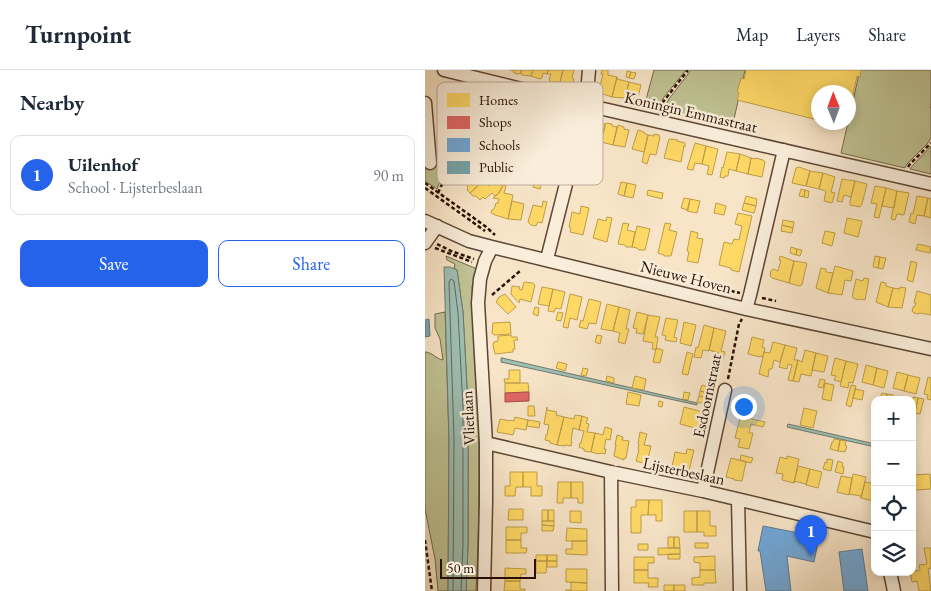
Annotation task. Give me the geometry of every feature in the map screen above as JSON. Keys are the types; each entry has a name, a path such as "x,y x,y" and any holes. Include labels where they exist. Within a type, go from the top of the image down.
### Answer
{"street":[{"name":"Koningin Emmastraat","path":"444,70 471,73 503,82"},
{"path":"425,103 430,162"},
{"name":"Koningin Emmastraat","path":"603,109 931,184"},
{"path":"746,308 751,295 784,150"},
{"path":"547,259 566,185"},
{"name":"Nieuwe Hoven","path":"425,211 437,226"},
{"name":"Nieuwe Hoven","path":"425,221 469,241 494,242 547,259 746,308 931,349"},
{"path":"425,243 437,226"},
{"name":"Vlietlaan","path":"484,591 486,443 477,303 484,266 494,242"},
{"name":"Esdoornstraat","path":"703,491 725,390"},
{"name":"Lijsterbeslaan","path":"486,443 703,491 871,531"},
{"path":"611,472 612,591"},
{"path":"738,500 739,591"},
{"path":"892,576 894,591"}],"path":[{"path":"657,121 663,102 689,70"},
{"path":"905,178 910,164 931,143"},
{"path":"430,162 437,162"},
{"path":"425,183 485,226 494,242"},
{"path":"439,193 442,185"},
{"path":"425,188 483,230 494,242"},
{"path":"445,210 449,200"},
{"path":"425,243 463,260 484,266"},
{"path":"488,298 520,271"},
{"path":"712,286 779,302"},
{"name":"Esdoornstraat","path":"725,390 739,324 746,308"},
{"path":"425,540 432,591"}],"green space":[{"path":"654,70 686,70 664,97 657,110 644,107"},
{"path":"691,70 745,70 732,128 662,111"},
{"path":"860,70 931,70 931,138 905,168 841,153 846,130 856,130 856,87"},
{"path":"931,146 931,174 910,169 914,164"},
{"path":"425,164 437,164 437,185 439,185 437,189 425,181"},
{"path":"446,256 477,269 472,287 479,454 476,591 466,591 468,407 463,312 457,270 454,268 455,264 447,260"},
{"path":"445,312 449,440 448,591 438,591 435,559 425,509 425,352 443,360 440,339 435,328 435,314"}],"water":[{"path":"444,267 457,270 463,312 468,407 466,591 448,591 449,440"},
{"path":"501,358 697,403 697,405 501,362"},
{"path":"788,424 871,443 871,446 787,427"}],"building: Homes":[{"path":"510,70 521,70 521,73 514,73 514,71"},
{"path":"521,70 533,70 531,76 522,75"},
{"path":"533,70 548,70 547,74 543,73 540,79 531,76"},
{"path":"548,70 563,70 560,82 551,82 549,80 551,74 547,74"},
{"path":"563,70 574,70 572,78 574,79 573,82 560,82"},
{"path":"602,70 608,70 608,75 617,77 612,97 603,94 603,82 601,82 603,74 601,74"},
{"path":"746,70 861,70 860,77 857,76 855,85 811,85 811,118 737,100 741,78 744,79"},
{"path":"627,71 631,72 629,78 626,77"},
{"path":"631,72 636,73 634,79 629,78"},
{"path":"617,77 617,79 629,82 625,98 612,97"},
{"path":"629,82 641,85 637,101 635,100 635,102 625,98"},
{"path":"606,123 617,127 613,145 603,142"},
{"path":"618,125 629,130 625,147 613,145"},
{"path":"638,130 648,135 644,152 632,149"},
{"path":"654,134 660,137 656,155 650,154 647,164 642,162 648,135 654,136"},
{"path":"669,139 685,143 681,162 664,158"},
{"path":"695,143 706,146 702,164 695,163 693,170 687,169"},
{"path":"706,146 718,149 712,175 707,174 709,166 702,164"},
{"path":"727,152 740,154 736,171 729,169 728,176 724,178 720,177"},
{"path":"740,154 751,158 748,174 736,171"},
{"path":"751,158 765,162 762,177 748,174"},
{"path":"799,167 810,171 806,186 792,183 796,168"},
{"path":"810,171 823,173 819,189 806,186"},
{"path":"823,173 835,177 831,192 835,193 832,203 824,201 826,191 819,189"},
{"path":"842,179 855,181 851,197 844,195 842,202 837,201"},
{"path":"855,181 867,184 860,207 850,205"},
{"path":"621,182 627,183 624,196 618,194"},
{"path":"627,183 636,185 633,198 624,196"},
{"path":"466,185 479,185 470,193 467,190 468,187"},
{"path":"479,185 503,185 499,193 495,196 492,193 485,199 483,197 480,200 470,193"},
{"path":"503,185 506,186 504,193 513,195 508,219 491,213 499,199 493,198 499,193"},
{"path":"534,185 541,185 540,189 533,187"},
{"path":"875,186 886,188 879,218 874,217 877,204 871,203"},
{"path":"886,188 897,191 894,208 882,206"},
{"path":"801,189 805,190 804,197 799,196"},
{"path":"648,190 663,193 662,199 647,195"},
{"path":"805,190 809,191 808,198 804,197"},
{"path":"897,191 909,193 904,215 897,214 895,220 891,219"},
{"path":"746,196 757,199 756,206 744,203"},
{"path":"917,196 928,198 924,216 917,215 915,224 909,222"},
{"path":"684,198 690,199 688,210 681,208"},
{"path":"928,198 931,199 931,218 924,216"},
{"path":"690,199 700,201 697,213 687,211"},
{"path":"512,201 524,204 521,220 508,219"},
{"path":"543,201 547,202 542,223 538,222 536,226 531,225 528,222 533,205 542,207"},
{"path":"716,203 726,206 724,215 714,213"},
{"path":"744,203 756,206 754,213 742,210"},
{"path":"581,206 589,208 583,235 570,232 571,228 569,227 572,212 580,214"},
{"path":"738,213 752,216 739,272 719,265 724,242 732,244 734,239 739,240 742,226 735,224"},
{"path":"607,217 612,218 607,242 593,238 598,219 606,221"},
{"path":"847,218 862,221 858,237 844,233"},
{"path":"783,220 794,222 793,228 782,225"},
{"path":"623,223 629,224 627,230 635,232 632,247 618,244"},
{"path":"665,223 671,224 669,230 677,232 671,256 664,256 658,253"},
{"path":"782,225 793,228 792,233 781,231"},
{"path":"637,226 650,229 645,250 632,247"},
{"path":"691,231 698,233 697,238 703,239 698,263 687,261"},
{"path":"825,231 835,233 832,246 822,243"},
{"path":"918,244 931,247 930,253 916,250"},
{"path":"791,247 797,249 796,255 790,253"},
{"path":"797,249 802,250 800,256 796,255"},
{"path":"780,256 794,261 789,283 770,276 773,269 778,271 781,260 779,260"},
{"path":"875,256 880,257 878,268 873,267"},
{"path":"880,257 886,258 883,269 878,268"},
{"path":"794,261 807,263 802,285 799,286 789,283"},
{"path":"911,261 917,263 913,282 907,280"},
{"path":"835,266 853,271 851,281 845,280 842,295 828,293"},
{"path":"821,268 826,269 826,272 833,273 828,293 816,288"},
{"path":"864,278 869,279 865,300 855,299 852,297 856,279 863,281"},
{"path":"524,282 535,285 531,302 520,299 519,303 511,294 512,286 520,287 519,289 522,290"},
{"path":"881,282 893,288 888,307 876,302"},
{"path":"542,287 553,289 549,306 538,304"},
{"path":"900,287 906,288 902,308 888,307 893,288 900,289"},
{"path":"553,289 565,292 561,309 556,308 554,312 548,311"},
{"path":"917,291 931,295 931,315 918,314 912,311 916,303 914,303"},
{"path":"505,294 516,307 508,314 496,302 499,297"},
{"path":"570,294 582,297 577,320 570,318 568,328 563,327"},
{"path":"589,299 601,302 596,324 589,323 587,329 579,327 581,320 583,321"},
{"path":"607,304 619,307 613,331 601,329"},
{"path":"535,307 539,308 538,316 533,314"},
{"path":"619,307 630,310 626,329 629,329 625,344 618,342 620,333 613,331"},
{"path":"558,312 563,313 561,321 556,320"},
{"path":"637,312 648,315 643,334 636,333 637,329 633,328"},
{"path":"648,315 660,317 655,337 658,337 656,350 652,349 653,343 643,341"},
{"path":"666,318 678,320 674,337 677,338 676,342 665,340 666,336 662,335"},
{"path":"510,322 511,334 494,335 492,333 493,323"},
{"path":"684,322 696,325 691,346 680,343"},
{"path":"704,325 714,328 709,351 703,350 701,358 694,357 696,347 698,348"},
{"path":"714,328 726,331 721,351 725,352 723,359 717,358 719,353 709,350"},
{"path":"511,335 512,337 517,337 518,340 514,340 515,349 513,349 513,352 495,354 493,345 494,342 498,341 498,336"},
{"path":"597,335 602,336 600,344 595,342"},
{"path":"752,337 764,340 762,347 765,348 763,357 748,354"},
{"path":"773,342 785,345 780,362 774,360 772,369 769,369 768,377 759,374 764,352 770,353"},
{"path":"785,345 797,348 794,360 798,360 793,381 788,380 792,365 788,364 787,369 779,367"},
{"path":"656,348 663,350 660,363 653,362"},
{"path":"805,350 816,353 811,376 801,374 799,382 793,381 798,360 802,362"},
{"path":"687,352 693,354 688,375 682,374"},
{"path":"816,353 828,356 824,372 812,370"},
{"path":"835,358 846,361 841,382 834,380 836,376 831,375"},
{"path":"846,361 858,364 853,383 849,382 848,388 840,386"},
{"path":"558,362 567,364 565,371 556,368"},
{"path":"866,365 877,368 873,385 862,382"},
{"path":"583,368 588,369 586,376 581,375"},
{"path":"877,368 888,371 884,388 873,385"},
{"path":"509,370 520,370 520,383 505,383 504,379 509,379"},
{"path":"897,372 908,375 904,391 893,388"},
{"path":"908,375 920,378 916,394 904,391"},
{"path":"607,376 614,378 614,383 606,381"},
{"path":"635,376 646,379 644,390 632,388"},
{"path":"928,377 931,378 931,400 927,399 928,395 924,394"},
{"path":"820,379 825,380 823,388 818,387"},
{"path":"505,383 528,383 529,392 505,393"},
{"path":"825,383 834,385 831,401 822,399"},
{"path":"702,385 712,388 711,394 700,391"},
{"path":"851,385 856,386 851,407 846,405"},
{"path":"855,389 864,391 862,400 853,398"},
{"path":"700,391 711,394 710,399 699,396"},
{"path":"628,392 641,395 639,406 626,404"},
{"path":"684,392 690,393 688,400 683,399"},
{"path":"699,396 710,399 708,405 697,402"},
{"path":"918,398 924,399 920,414 916,413"},
{"path":"739,399 752,403 751,408 738,405"},
{"path":"659,401 663,402 662,407 658,406"},
{"path":"738,405 751,408 749,415 736,411"},
{"path":"528,406 534,406 535,416 528,416"},
{"path":"547,407 547,410 557,412 556,415 564,417 557,445 545,440 549,425 544,424"},
{"path":"684,407 703,412 699,429 680,424"},
{"path":"804,408 817,411 813,428 800,425"},
{"path":"575,415 582,416 579,430 573,428 571,446 557,445 564,417 574,419"},
{"path":"582,416 588,418 586,423 589,424 587,432 595,433 591,452 584,451 584,449 579,447 584,431 579,430"},
{"path":"515,417 528,420 526,430 515,428 513,435 497,432 500,419 514,421"},
{"path":"740,418 765,422 763,427 751,424 749,433 753,433 749,449 738,447 740,439 735,438"},
{"path":"528,420 540,422 539,428 527,426"},
{"path":"605,427 612,429 610,440 606,439 605,454 591,452 595,433 603,435"},
{"path":"640,432 647,434 644,445 651,446 646,464 636,461"},
{"path":"617,435 623,437 622,440 629,441 624,460 614,456"},
{"path":"834,439 840,440 838,451 830,449"},
{"path":"840,440 846,441 845,452 838,451"},
{"path":"687,449 694,450 689,471 672,467 675,452 686,454"},
{"path":"741,455 753,458 751,463 740,460"},
{"path":"787,456 799,459 794,483 782,480 783,474 776,473 780,457 787,459"},
{"path":"731,458 746,462 742,481 726,477"},
{"path":"827,459 833,460 831,471 823,469"},
{"path":"838,461 843,463 843,474 835,472"},
{"path":"798,466 810,469 806,485 794,481"},
{"path":"810,469 822,472 818,488 806,485"},
{"path":"510,472 523,472 523,487 516,487 515,496 505,496 505,486 510,486"},
{"path":"523,472 537,472 537,486 542,486 542,496 531,496 531,487 523,487"},
{"path":"853,474 866,477 861,498 861,496 849,494"},
{"path":"930,474 931,489 916,490 916,475"},
{"path":"841,476 852,478 849,495 837,492"},
{"path":"558,482 571,482 571,498 563,498 563,503 557,503"},
{"path":"571,482 583,482 583,503 578,503 578,498 571,498"},
{"path":"865,482 871,483 871,500 861,498"},
{"path":"636,500 649,500 648,515 641,515 641,533 631,533 631,507 636,507"},
{"path":"649,500 662,500 662,521 656,521 656,515 648,515"},
{"path":"509,509 523,509 523,520 508,520"},
{"path":"542,510 548,510 548,521 542,521"},
{"path":"548,510 554,510 554,521 548,521"},
{"path":"570,511 581,511 581,523 570,522"},
{"path":"684,511 697,511 697,532 684,532"},
{"path":"697,511 710,511 710,526 716,526 716,536 704,536 704,532 697,532"},
{"path":"542,521 554,521 554,526 542,525"},
{"path":"542,525 554,526 553,531 542,531"},
{"path":"506,527 527,527 527,533 521,533 521,540 506,540"},
{"path":"567,528 587,529 587,541 566,541"},
{"path":"668,537 674,537 674,548 668,548"},
{"path":"674,537 679,537 680,548 674,548"},
{"path":"506,540 521,540 521,548 527,548 526,553 506,553"},
{"path":"572,541 587,541 587,555 566,554 566,549 572,549"},
{"path":"695,543 708,543 708,548 695,548"},
{"path":"638,544 648,544 648,550 638,550"},
{"path":"658,548 680,548 680,554 658,555"},
{"path":"924,548 931,548 931,568 928,569 931,591 919,591 917,581 912,582 911,576 916,576 916,571 920,570 919,565 927,564"},
{"path":"668,554 680,554 680,559 668,559"},
{"path":"536,555 547,555 547,561 536,561"},
{"path":"547,555 557,555 557,561 547,561"},
{"path":"715,556 715,570 700,570 700,563 694,562 694,557"},
{"path":"634,557 654,557 654,563 648,563 648,570 634,570"},
{"path":"536,561 547,561 546,573 536,573"},
{"path":"547,561 557,561 557,567 547,567"},
{"path":"505,568 526,569 526,574 521,574 520,581 505,581"},
{"path":"566,569 587,569 587,583 566,582"},
{"path":"634,570 648,570 648,578 658,578 658,587 648,587 649,583 634,583"},
{"path":"700,570 715,570 716,583 692,585 692,578 700,577"},
{"path":"505,581 520,581 520,589 525,589 525,591 504,591"},
{"path":"571,582 587,583 587,591 566,591 571,590"},
{"path":"664,585 674,585 674,591 664,591"},
{"path":"674,585 685,585 685,591 674,591"}],"building: Shops":[{"path":"529,392 529,401 505,402 505,393"}],"building: Schools":[{"path":"763,526 819,537 814,562 787,556 791,591 766,591 760,551 758,551"},
{"path":"862,549 868,591 844,591 839,552"}],"building: Public":[{"path":"429,319 430,336 425,337 425,320"}],"place":[{"name":"Uilenhof","path":"811,556"}]}
